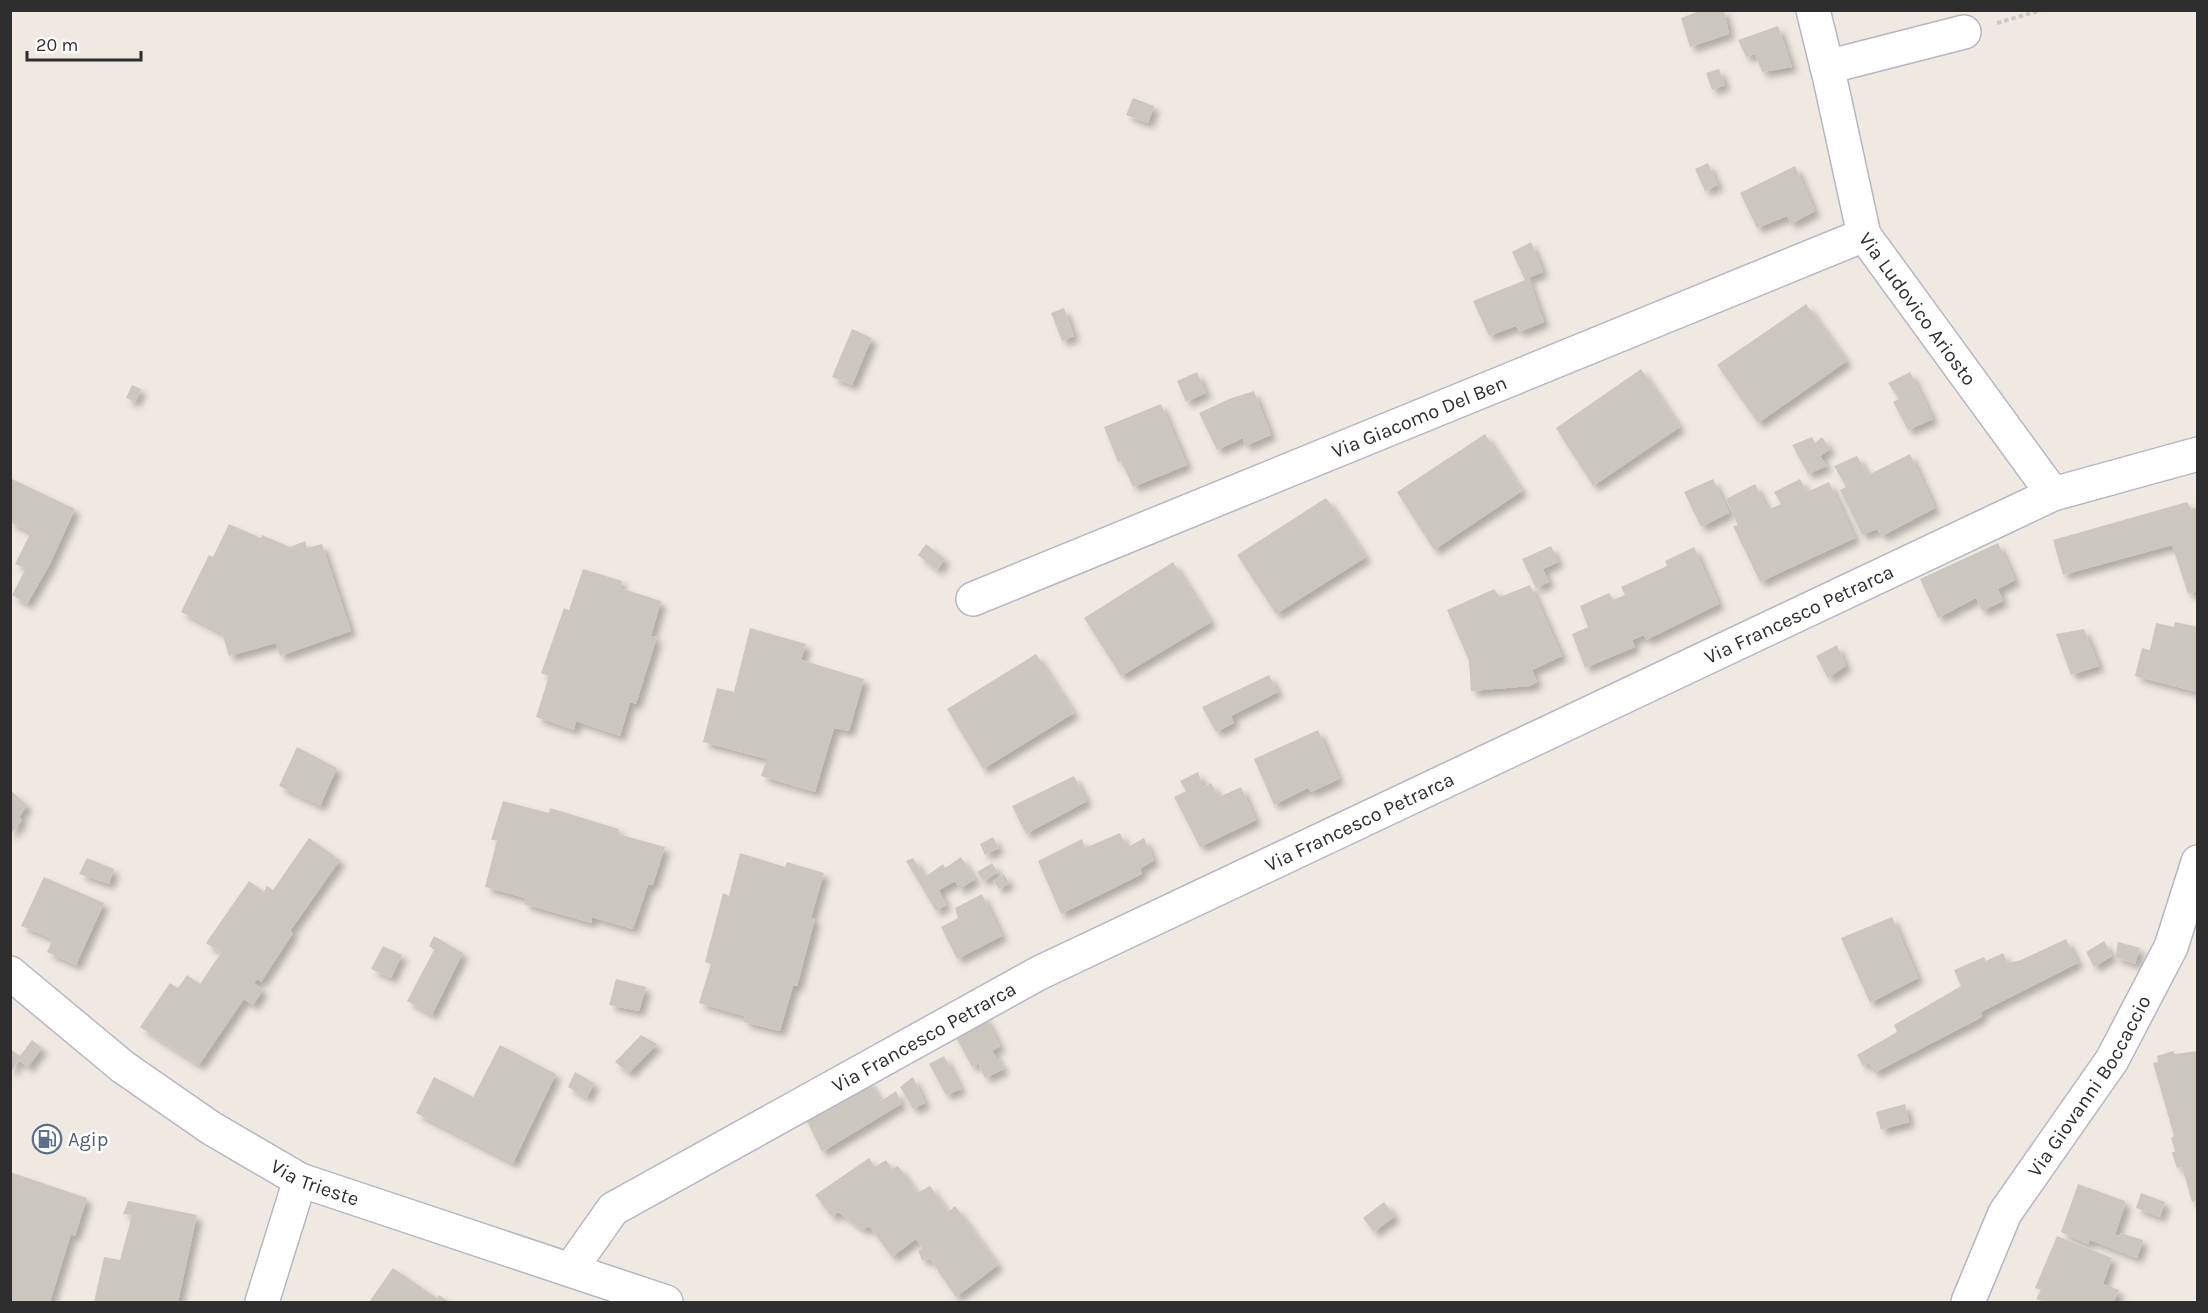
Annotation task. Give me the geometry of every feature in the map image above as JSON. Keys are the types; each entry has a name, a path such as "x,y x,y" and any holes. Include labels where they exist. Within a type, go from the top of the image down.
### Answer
{"street":[{"name":"Via Ludovico Ariosto","path":"1813,10 1864,235 2053,494"},
{"path":"1827,67 1964,32"},
{"name":"Via Giacomo Del Ben","path":"973,599 1864,235"},
{"name":"Via Francesco Petrarca","path":"570,1270 613,1209 1039,973 2053,494 2198,454"},
{"name":"Via Giovanni Boccaccio","path":"1968,1302 2005,1214 2118,1050 2170,947 2198,862"},
{"name":"Via Trieste","path":"10,973 123,1067 211,1128 300,1180 666,1302"},
{"path":"262,1302 300,1180"}],"path":[{"path":"1964,32 2042,10"}],"building":[{"path":"1702,10 1724,10 1729,34 1690,47 1681,18"},
{"path":"1778,26 1792,67 1762,72 1755,54 1746,57 1738,40"},
{"path":"1719,69 1725,85 1712,90 1706,73"},
{"path":"1133,98 1154,106 1148,123 1126,115"},
{"path":"1708,163 1718,185 1705,191 1695,169"},
{"path":"1795,166 1815,211 1791,224 1787,216 1757,228 1740,193"},
{"path":"1531,242 1543,272 1528,278 1544,322 1519,332 1516,326 1489,336 1473,301 1525,280 1512,252"},
{"path":"1806,304 1847,361 1758,423 1717,365"},
{"path":"1064,308 1074,336 1062,341 1051,313"},
{"path":"852,329 872,338 852,385 832,377"},
{"path":"1641,369 1680,427 1593,486 1556,428"},
{"path":"1197,372 1206,393 1186,402 1177,381"},
{"path":"1910,372 1933,419 1908,430 1893,402 1899,399 1888,383"},
{"path":"132,385 141,389 135,402 126,398"},
{"path":"1254,391 1271,435 1245,446 1243,438 1217,450 1199,413 1229,399"},
{"path":"1161,404 1187,465 1133,487 1121,461 1118,462 1104,427"},
{"path":"1485,434 1522,491 1434,550 1397,492"},
{"path":"1812,437 1815,443 1822,437 1830,449 1820,456 1827,466 1808,474 1792,445"},
{"path":"1910,454 1935,508 1882,536 1877,529 1862,535 1840,490 1846,487 1834,466 1857,456 1868,475"},
{"path":"10,478 75,509 50,564 27,604 12,595 26,568 15,564 31,532 10,522"},
{"path":"1713,479 1729,513 1701,527 1684,492"},
{"path":"1800,479 1807,492 1829,482 1855,538 1760,582 1733,526 1738,525 1726,499 1755,484 1768,510 1781,504 1774,492"},
{"path":"1326,498 1366,557 1276,614 1237,555"},
{"path":"2187,502 2191,509 2198,507 2198,591 2188,594 2172,545 2063,575 2053,540"},
{"path":"229,524 261,538 262,535 290,547 305,541 307,548 322,544 351,631 280,656 276,643 229,656 222,633 181,612 209,555 213,557"},
{"path":"1998,543 2015,580 1998,589 2003,601 1982,611 1976,598 1938,618 1920,579"},
{"path":"926,544 945,559 937,570 918,555"},
{"path":"1551,546 1558,562 1543,569 1549,582 1536,588 1522,559"},
{"path":"1694,547 1719,604 1646,640 1644,635 1632,640 1635,647 1585,668 1572,634 1588,627 1580,606 1609,593 1613,600 1625,595 1621,587 1667,566 1665,561"},
{"path":"1173,562 1211,622 1121,676 1084,618"},
{"path":"583,569 622,581 620,588 661,601 651,636 657,637 636,704 630,702 620,736 576,721 574,730 536,717 549,676 541,673 564,608 569,610"},
{"path":"1530,585 1562,656 1532,670 1537,682 1530,686 1471,691 1469,661 1447,610 1494,589 1500,597"},
{"path":"2175,622 2198,627 2197,692 2135,676 2142,648 2150,650 2156,623 2174,627"},
{"path":"750,628 806,644 801,660 864,679 849,731 834,728 815,792 761,776 767,759 703,742 717,688 734,692"},
{"path":"2084,629 2099,666 2071,675 2056,634"},
{"path":"1837,645 1846,666 1828,678 1816,656"},
{"path":"1036,654 1074,713 983,769 947,709"},
{"path":"1269,675 1278,692 1231,716 1234,723 1216,732 1202,707"},
{"path":"1318,730 1339,779 1311,792 1308,788 1274,805 1254,759"},
{"path":"297,747 337,768 320,806 279,786"},
{"path":"1198,772 1203,787 1211,783 1219,797 1241,787 1256,820 1200,847 1174,797 1186,791 1180,781"},
{"path":"1074,776 1087,801 1026,834 1012,806"},
{"path":"10,790 27,805 19,817 22,820 10,835"},
{"path":"503,801 549,813 550,808 619,829 618,834 665,847 653,884 648,885 633,929 591,917 592,923 524,904 526,898 485,887 497,840 491,840"},
{"path":"1120,833 1125,844 1128,842 1130,846 1144,838 1154,860 1140,869 1142,874 1061,914 1038,861 1082,839 1085,848"},
{"path":"993,837 999,848 985,855 980,844"},
{"path":"309,838 340,860 290,931 293,933 261,982 258,979 254,983 263,990 253,1005 244,999 199,1065 140,1027 170,983 178,988 187,975 200,984 221,953 206,943 249,881 264,892 267,886 273,890"},
{"path":"740,853 785,867 787,862 824,873 811,918 815,919 797,986 793,986 780,1031 744,1022 744,1016 699,1003 711,964 705,962 723,893 729,896"},
{"path":"961,857 975,879 960,889 955,881 939,890 946,905 936,911 906,861 913,858 925,877 943,864 945,868"},
{"path":"87,858 114,869 109,884 79,874"},
{"path":"992,863 998,872 983,881 977,872"},
{"path":"1004,874 1009,883 999,889 993,881"},
{"path":"44,877 104,903 76,965 47,952 53,939 21,926"},
{"path":"982,894 1002,936 957,959 941,927 958,918 955,908"},
{"path":"1892,917 1918,978 1870,1003 1841,938"},
{"path":"434,936 463,953 432,1015 407,1001 434,950 429,946"},
{"path":"2066,939 2078,963 1981,1012 1982,1017 1874,1073 1869,1063 1863,1066 1857,1055 1897,1032 1894,1025 1961,986 1954,970 1984,957 1986,961 2003,953 2008,963 2021,960"},
{"path":"2104,941 2112,956 2094,967 2086,952"},
{"path":"2118,942 2140,948 2135,964 2115,957"},
{"path":"383,946 402,955 391,978 371,969"},
{"path":"616,979 646,987 639,1011 609,1005"},
{"path":"984,1015 1000,1046 992,1051 1004,1069 985,1078 978,1063 972,1067 953,1032"},
{"path":"641,1035 657,1044 629,1073 615,1062"},
{"path":"32,1040 42,1048 28,1067 19,1060 10,1073 10,1049 20,1056"},
{"path":"500,1045 556,1074 513,1163 416,1113 434,1077 473,1097"},
{"path":"2173,1051 2175,1054 2198,1051 2198,1207 2195,1201 2192,1202 2182,1167 2177,1168 2172,1153 2175,1151 2171,1138 2174,1136 2153,1063 2158,1062 2157,1056"},
{"path":"944,1056 961,1089 946,1095 929,1064"},
{"path":"575,1072 594,1083 587,1098 568,1087"},
{"path":"913,1077 925,1103 913,1109 900,1087"},
{"path":"867,1079 881,1101 896,1091 901,1104 822,1152 802,1111"},
{"path":"1905,1104 1909,1122 1881,1130 1876,1112"},
{"path":"869,1158 875,1167 886,1160 892,1169 898,1166 917,1193 930,1186 948,1212 955,1206 998,1265 956,1297 930,1259 922,1260 918,1251 922,1248 916,1239 892,1257 869,1226 863,1230 838,1212 832,1217 815,1195"},
{"path":"10,1172 87,1198 75,1236 71,1234 50,1302 10,1302"},
{"path":"2078,1184 2125,1201 2115,1235 2120,1236 2121,1233 2143,1240 2137,1258 2090,1240 2088,1244 2061,1232"},
{"path":"2141,1193 2165,1202 2160,1217 2136,1208"},
{"path":"128,1201 197,1215 178,1302 94,1302 104,1257 120,1260 132,1215 123,1214"},
{"path":"1384,1202 1395,1216 1374,1232 1363,1218"},
{"path":"2057,1236 2112,1258 2103,1284 2119,1290 2114,1302 2066,1300 2065,1302 2045,1302 2036,1299 2041,1290 2035,1288"},
{"path":"393,1268 437,1298 439,1295 449,1302 369,1302"}],"place":[{"name":"Agip","path":"47,1139"}]}
